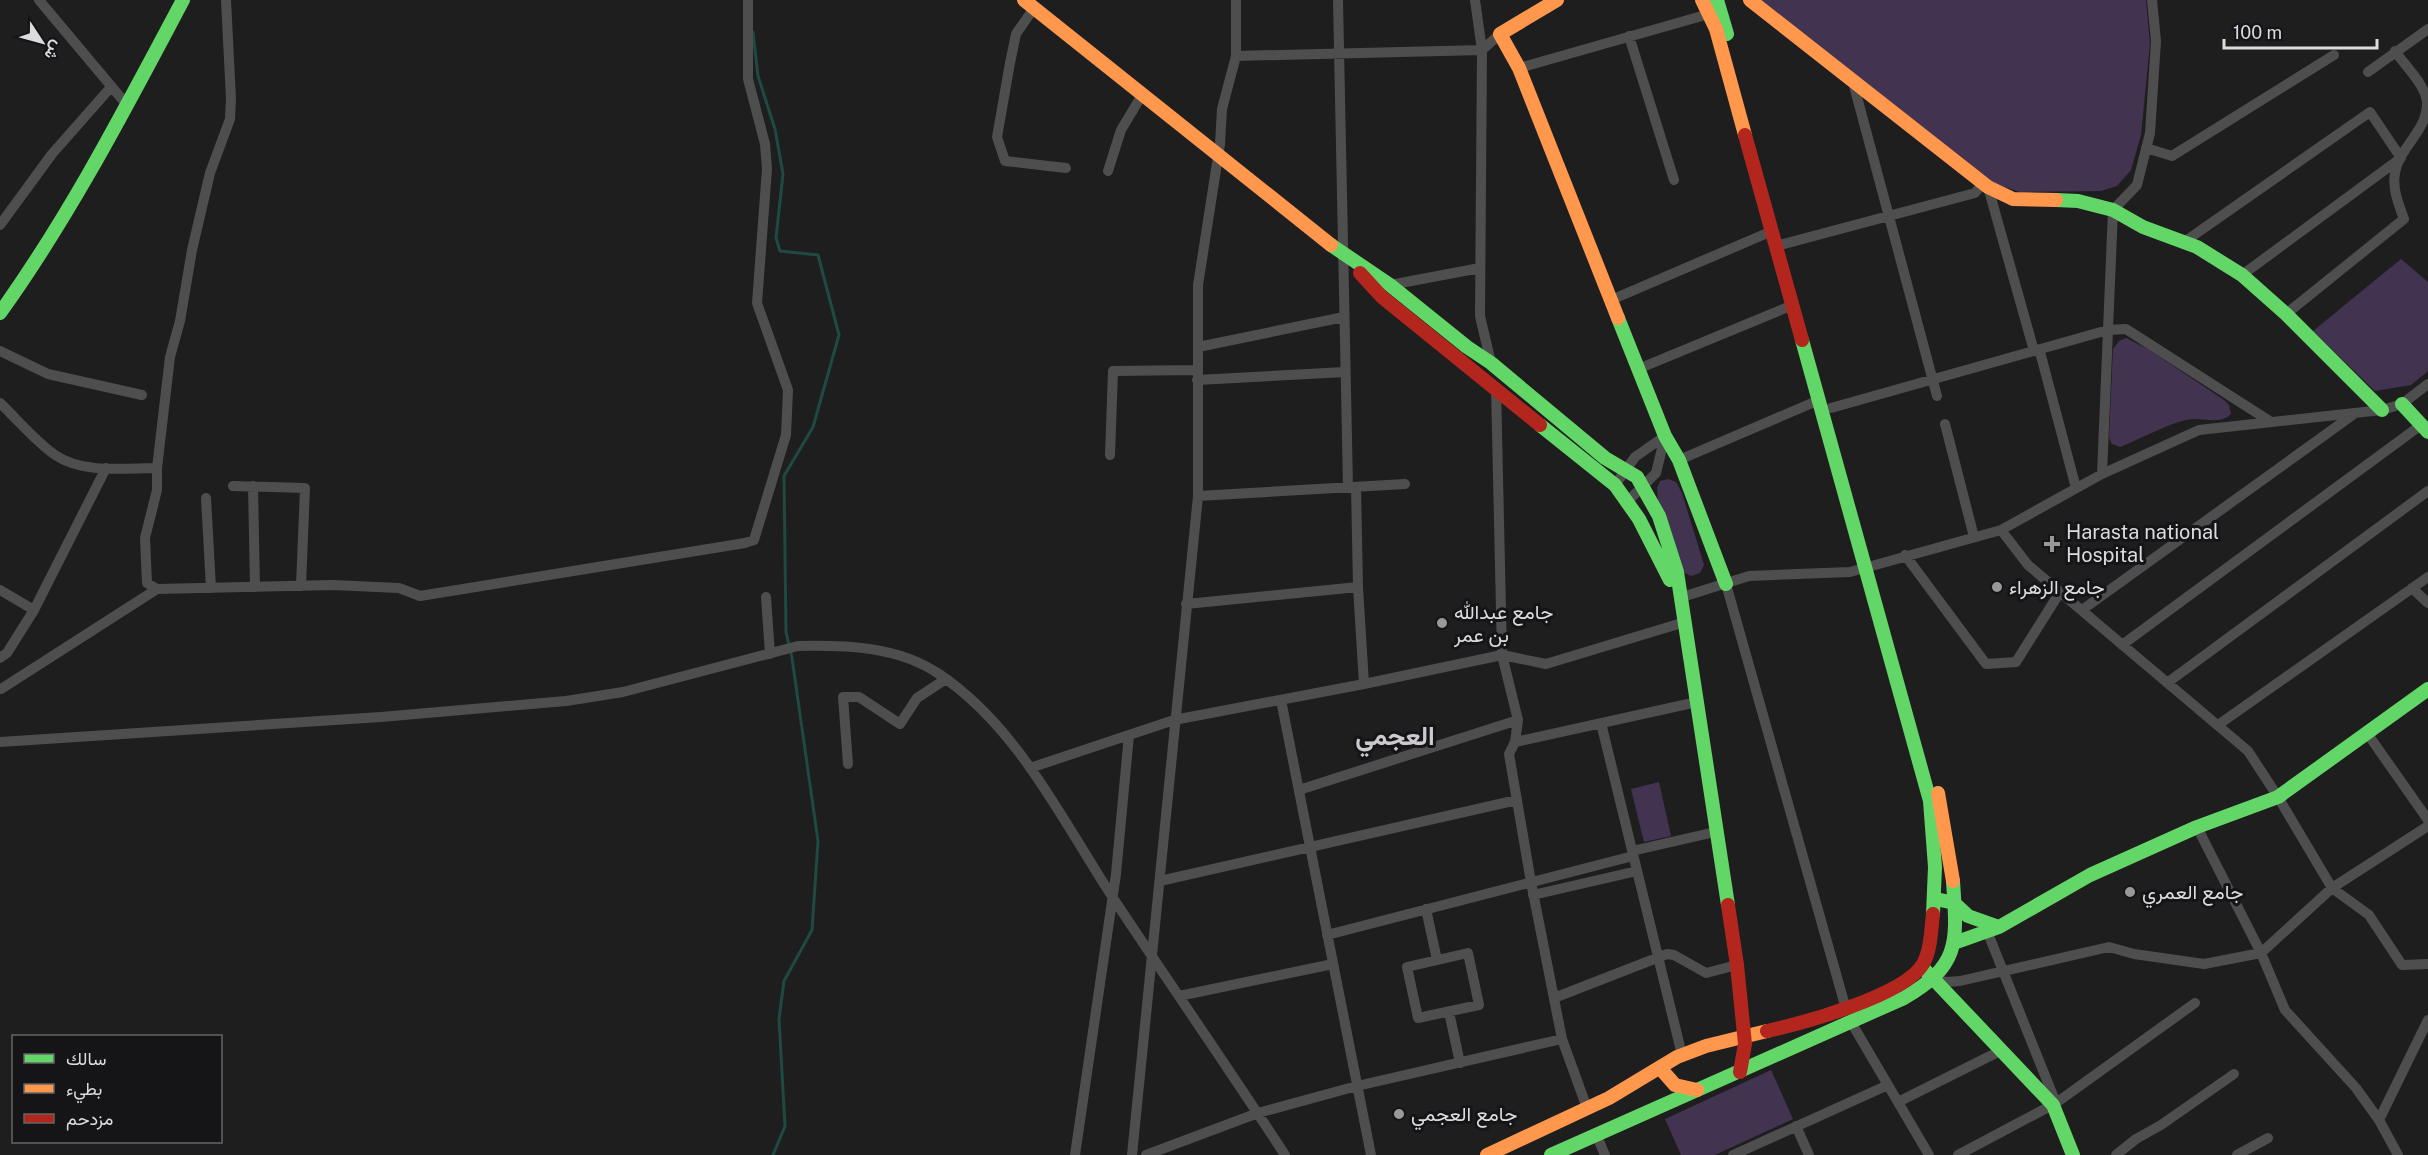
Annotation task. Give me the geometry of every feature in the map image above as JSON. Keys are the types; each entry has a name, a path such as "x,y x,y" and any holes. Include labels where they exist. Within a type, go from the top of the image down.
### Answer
{"main road":[{"path":"0,313 61,226 183,0"},
{"path":"1557,0 1500,34 1519,68 1665,436 1679,460 1726,584"},
{"path":"1487,1155 1627,1088 1682,1055 1725,1039 1849,1015 1904,998 1934,980 1947,962 1954,943 1952,857 1940,800 1819,400 1792,305 1781,245 1772,231 1716,29 1702,0"},
{"path":"1551,1155 1740,1072 1849,1015 1899,984 1922,966 1929,948 1936,899 1936,858 1930,801 1831,408 1781,245 1717,0"},
{"path":"1750,0 1985,185 2013,199 2078,201 2113,210 2143,227 2197,247 2242,275 2286,314 2382,410"},
{"path":"1029,4 1343,255 1390,285 1467,347 1491,363 1605,458 1637,477 1659,516 1677,572 1679,598 1685,622 1737,966 1745,1054 1740,1072"},
{"path":"1343,255 1382,297 1615,485 1629,500 1679,598"},
{"path":"2402,404 2425,428"},
{"path":"1954,943 1993,929 2090,875 2197,826 2278,797 2428,689"},
{"path":"1936,899 1954,903 1968,916 1993,929"},
{"path":"1922,966 2000,1051 2055,1103 2078,1155"},
{"path":"1660,1068 1672,1083 1684,1089 1697,1090"},
{"path":"2055,1103 2073,1155"}],"street":[{"path":"39,0 127,105"},
{"path":"157,589 147,583 144,548 157,490 157,468 170,357 180,321 192,250 210,173 230,119 226,0"},
{"path":"1,688 157,589 301,586 399,588 420,596 746,543 756,544 786,435 788,390 757,303 767,170 765,144 748,80 748,0"},
{"path":"1132,1155 1154,958 1174,720 1198,495 1198,285 1218,156 1222,109 1236,56 1236,0"},
{"path":"1338,0 1345,372 1364,684"},
{"path":"1475,0 1482,50 1480,316 1497,391 1502,655 1518,720 1515,742 1509,754 1533,896 1562,1039 1587,1108"},
{"path":"2103,474 2113,210 2137,185 2150,133 2156,41 2152,0"},
{"path":"1029,4 1016,34 997,137 1005,161 1066,168"},
{"path":"1519,68 1709,14"},
{"path":"2368,72 2394,51 2428,29"},
{"path":"1236,56 1482,50 1500,34"},
{"path":"1629,36 1674,180"},
{"path":"2286,314 2404,219 2396,196 2394,173 2401,158 2419,133 2427,115 2427,101 2421,86 2394,51"},
{"path":"2146,148 2172,156 2334,55"},
{"path":"1853,81 1937,396"},
{"path":"0,225 52,154 111,87"},
{"path":"1108,171 1121,130 1142,95"},
{"path":"2184,242 2370,112 2401,158"},
{"path":"2242,275 2401,158"},
{"path":"1781,245 1975,194 1985,185 2034,351"},
{"path":"1611,300 1772,231"},
{"path":"1390,285 1480,268"},
{"path":"1638,369 1792,305"},
{"path":"1198,347 1344,317"},
{"path":"1831,408 2108,330 2126,329 2271,422"},
{"path":"0,351 48,374 142,395"},
{"path":"2034,351 2040,352 2076,488"},
{"path":"1110,455 1113,371 1197,375 1345,372"},
{"path":"1679,598 1749,576 1850,572 2001,530 2103,474 2199,430 2382,410 2402,404 2428,384"},
{"path":"1679,460 1819,400"},
{"path":"0,403 57,456 78,464 106,468 157,468"},
{"path":"2082,610 2355,413"},
{"path":"1945,424 1974,537"},
{"path":"2122,645 2425,428"},
{"path":"1615,485 1635,457 1665,436"},
{"path":"1629,500 1656,472 1665,436"},
{"path":"2,653 34,609 106,468"},
{"path":"1198,495 1405,484"},
{"path":"234,486 305,488 301,586"},
{"path":"253,486 255,587"},
{"path":"2167,683 2428,491"},
{"path":"206,498 211,588"},
{"path":"2001,530 2028,565 2248,751 2332,888 2369,915 2402,965 2428,964"},
{"path":"1905,555 1986,664 2016,662 2060,592"},
{"path":"2218,725 2428,577"},
{"path":"1726,584 1849,1015 1924,1153"},
{"path":"1186,604 1358,587"},
{"path":"2412,588 2428,603"},
{"path":"0,590 34,609"},
{"path":"766,597 770,654"},
{"path":"1030,768 1174,720 1502,655 1546,664 1685,622"},
{"path":"0,742 381,717 566,701 623,692 798,646 828,645 872,649 907,658 945,679 968,696 1007,738 1030,768 1285,1155"},
{"path":"848,764 843,697 859,697 900,724 917,698 945,679"},
{"path":"1281,700 1371,1155"},
{"path":"1515,742 1697,702"},
{"path":"1299,790 1518,720"},
{"path":"1601,723 1682,1055"},
{"path":"2367,734 2428,820"},
{"path":"1075,1155 1113,897 1129,735"},
{"path":"1160,881 1516,800"},
{"path":"2197,826 2261,953 2285,1010 2356,1088 2379,1120 2398,1155"},
{"path":"1934,980 1953,982 2109,947 2134,954 2204,964 2261,953 2332,888 2428,826"},
{"path":"1327,935 1715,832"},
{"path":"1533,896 1636,871"},
{"path":"1426,909 1437,960"},
{"path":"1993,929 2004,969 2055,1103"},
{"path":"1468,953 1479,1005 1418,1018 1407,967 1437,960 1468,953"},
{"path":"1554,998 1667,954 1674,955 1706,973 1737,966"},
{"path":"1179,996 1333,964"},
{"path":"1958,1155 2055,1103 2195,1003"},
{"path":"1449,1012 1460,1063"},
{"path":"2379,1120 2428,1020"},
{"path":"1146,1155 1257,1113 1357,1086 1562,1039"},
{"path":"1898,1102 2000,1051"},
{"path":"2116,1155 2136,1139 2161,1125 2234,1074"},
{"path":"1733,1155 1888,1085"},
{"path":"1796,1126 1809,1155"},
{"path":"1596,1134 1605,1155"},
{"path":"2237,1155 2268,1138"}],"shaded area":[{"path":"1758,0 2146,0 2150,44 2141,135 2131,170 2117,186 2101,191 2020,192 1995,184"},
{"path":"2401,259 2428,282 2428,371 2411,385 2375,391 2313,331"},
{"path":"2126,338 2148,349 2224,400 2229,405 2231,414 2226,418 2215,420 2186,420 2169,425 2120,447 2112,444 2109,438 2113,349 2119,341"},
{"path":"1668,479 1676,482 1682,493 1704,565 1700,573 1691,576 1683,572 1658,500 1657,488 1660,481"},
{"path":"1659,782 1671,836 1644,842 1631,789"},
{"path":"1771,1070 1793,1119 1715,1155 1681,1155 1665,1119"}],"waterway":[{"path":"753,32 758,76 775,129 783,174 776,238 780,251 818,255 839,335 813,427 784,476 786,632 792,658 818,841 812,930 784,981 779,1019 785,1126 773,1155"}],"traffic: fast":[{"path":"0,313 74,199 183,0"},
{"path":"1717,0 1727,34"},
{"path":"2056,200 2078,201 2113,210 2143,227 2197,247 2242,275 2286,314 2382,410"},
{"path":"1331,245 1390,285 1467,347 1491,363 1605,458 1637,477 1659,516 1677,572 1728,905"},
{"path":"1618,318 1665,436 1679,460 1726,584"},
{"path":"1802,340 1930,801 1935,867 1933,914"},
{"path":"2402,404 2428,432"},
{"path":"1540,425 1615,485 1639,519 1670,580"},
{"path":"1954,943 1999,927 2090,875 2197,827 2278,797 2428,689"},
{"path":"1551,1155 1904,998 1923,986 1946,963 1951,950 1955,920 1953,881"},
{"path":"1936,899 1954,903 1968,916 1999,927"},
{"path":"1925,970 2053,1105 2073,1155"}],"traffic: slow":[{"path":"1024,0 1331,245"},
{"path":"1557,0 1500,34 1519,68 1618,318"},
{"path":"1702,0 1716,29 1745,135"},
{"path":"1750,0 1988,187 2013,199 2056,200"},
{"path":"1938,793 1953,881"},
{"path":"1487,1155 1609,1098 1677,1057 1706,1046 1767,1031"},
{"path":"1660,1068 1675,1085 1697,1090"}],"traffic: jam":[{"path":"1745,135 1802,340"},
{"path":"1360,273 1382,297 1540,425"},
{"path":"1728,905 1745,1044 1740,1072"},
{"path":"1767,1031 1851,1007 1896,987 1912,976 1923,964 1928,953 1933,914"}],"place":[{"name":"Harasta national Hospital","path":"2052,544"},
{"name":"جامع الزهراء","path":"1997,587"},
{"name":"جامع عبدالله بن عمر","path":"1442,623"},
{"name":"جامع العمري","path":"2130,892"},
{"name":"جامع العجمي","path":"1399,1114"}],"district":[{"name":"العجمي","path":"1395,736"}]}
